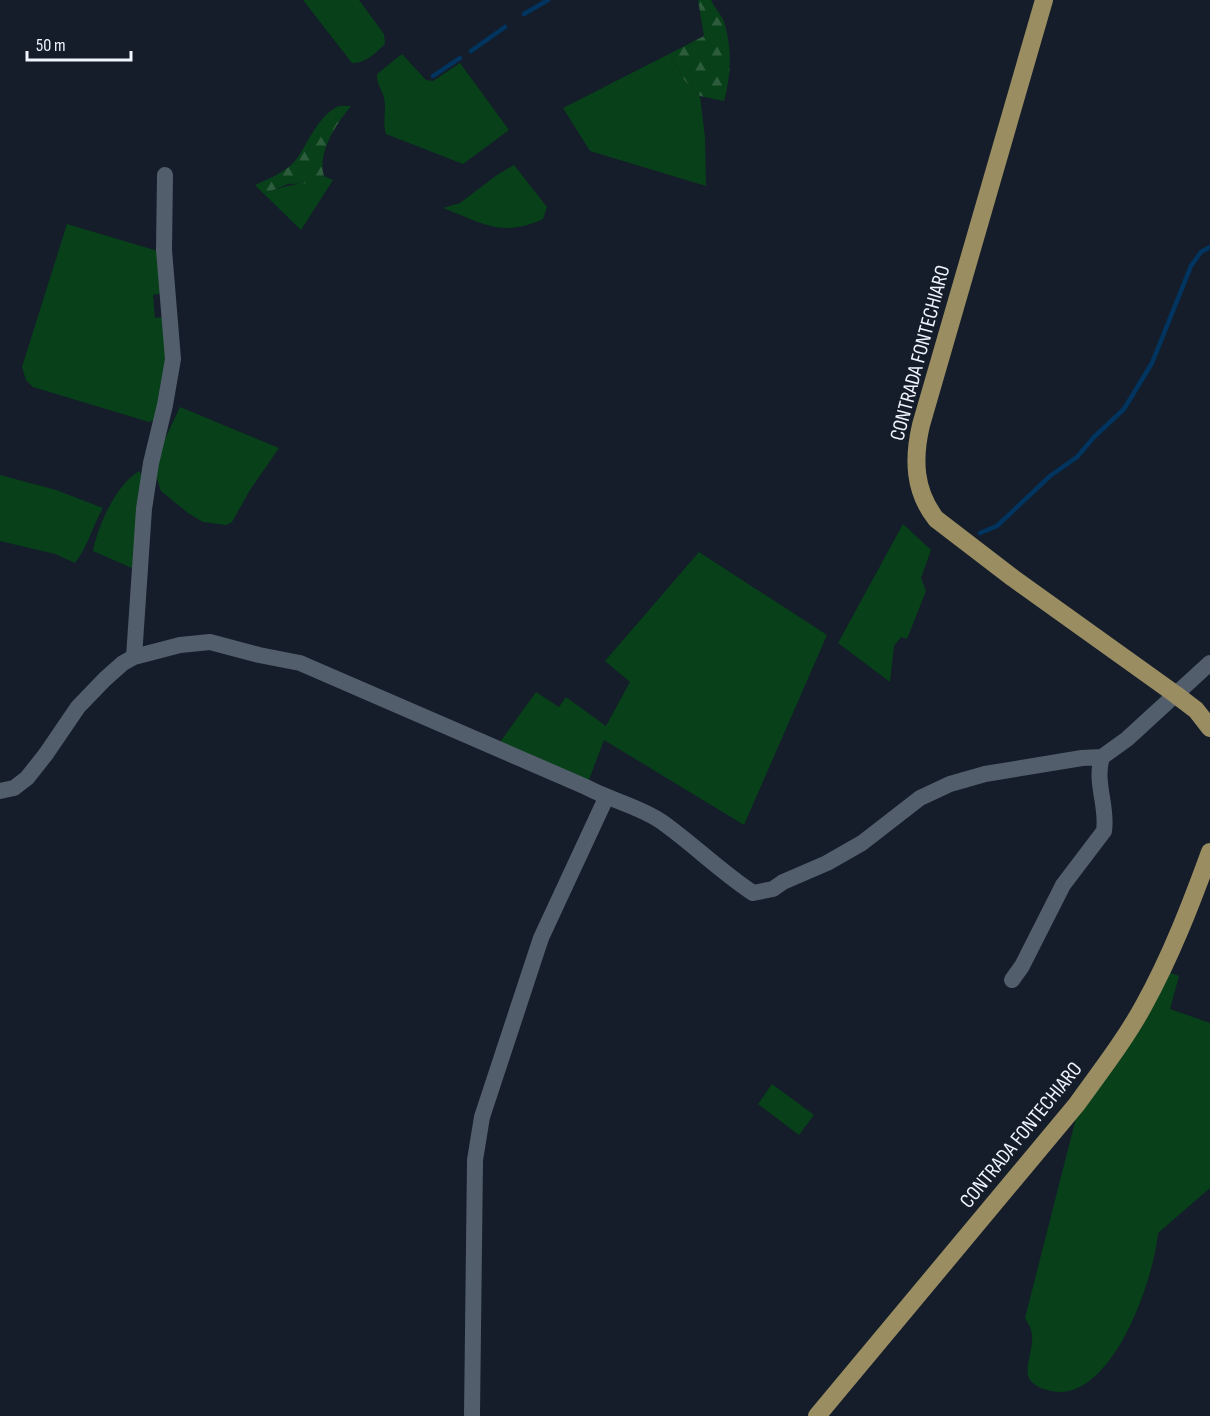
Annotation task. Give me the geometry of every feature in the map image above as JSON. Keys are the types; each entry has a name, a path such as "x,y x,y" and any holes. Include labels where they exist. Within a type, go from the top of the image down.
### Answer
{"main road":[{"name":"CONTRADA FONTECHIARO","path":"1044,0 921,425 915,449 919,489 928,509 936,519 1013,578 1175,694 1196,711 1210,728"},
{"name":"CONTRADA FONTECHIARO","path":"818,1416 1077,1104 1115,1052 1144,1006 1166,961 1210,852"}],"street":[{"path":"134,657 144,509 151,463 173,359 164,250 165,175"},
{"path":"0,791 14,788 27,778 78,707 114,671 134,657 180,645 210,642 300,663 576,782 606,798 638,809 661,821 744,888 753,893 761,893 826,863 862,843 920,798 950,784 985,774 1082,758 1102,757 1127,739 1210,663"},
{"path":"1012,980 1022,966 1063,885 1104,831 1106,821 1098,778 1102,757"},
{"path":"472,1416 475,1160 482,1117 541,938 606,798"}],"green space":[{"path":"303,0 359,0 384,34 385,44 366,60 352,63"},
{"path":"698,0 711,0 725,25 730,63 724,101 700,96 685,81 669,54 704,36"},
{"path":"402,54 426,80 433,81 460,63 509,130 463,164 386,134 385,102 377,74"},
{"path":"669,54 685,81 700,96 705,137 706,186 590,151 563,108"},
{"path":"339,106 351,106 329,139 323,158 324,176 310,183 288,184 264,194 255,185 287,169 300,154 319,123 331,110"},
{"path":"514,165 547,207 543,219 529,225 504,228 481,223 443,208 460,203"},
{"path":"324,176 333,180 301,230 264,194 279,188"},
{"path":"67,224 161,252 162,293 153,295 155,318 163,317 167,354 157,419 149,422 33,387 26,380 22,367"},
{"path":"180,407 279,448 250,490 232,522 226,525 203,522 161,491 154,470 163,443"},
{"path":"139,471 144,479 134,569 93,551 109,506 123,486"},
{"path":"0,475 56,490 103,508 75,563 55,554 0,541"},
{"path":"903,524 931,550 921,578 926,591 907,639 901,637 894,646 890,682 838,643"},
{"path":"699,552 827,635 744,825 604,740 587,785 498,745 536,692 559,707 566,697 606,726 630,682 605,661"},
{"path":"1168,972 1179,976 1170,1009 1210,1023 1210,1188 1158,1233 1149,1277 1140,1304 1114,1354 1097,1374 1078,1388 1058,1392 1046,1390 1036,1385 1028,1376 1032,1335 1025,1318 1076,1118"},
{"path":"772,1084 814,1115 799,1135 758,1104"}],"waterway":[{"path":"524,14 548,0"},
{"path":"471,51 505,27"},
{"path":"433,76 460,58"},
{"path":"980,533 997,526 1050,476 1077,457 1094,437 1124,409 1152,363 1191,266 1201,252 1210,247"}]}
